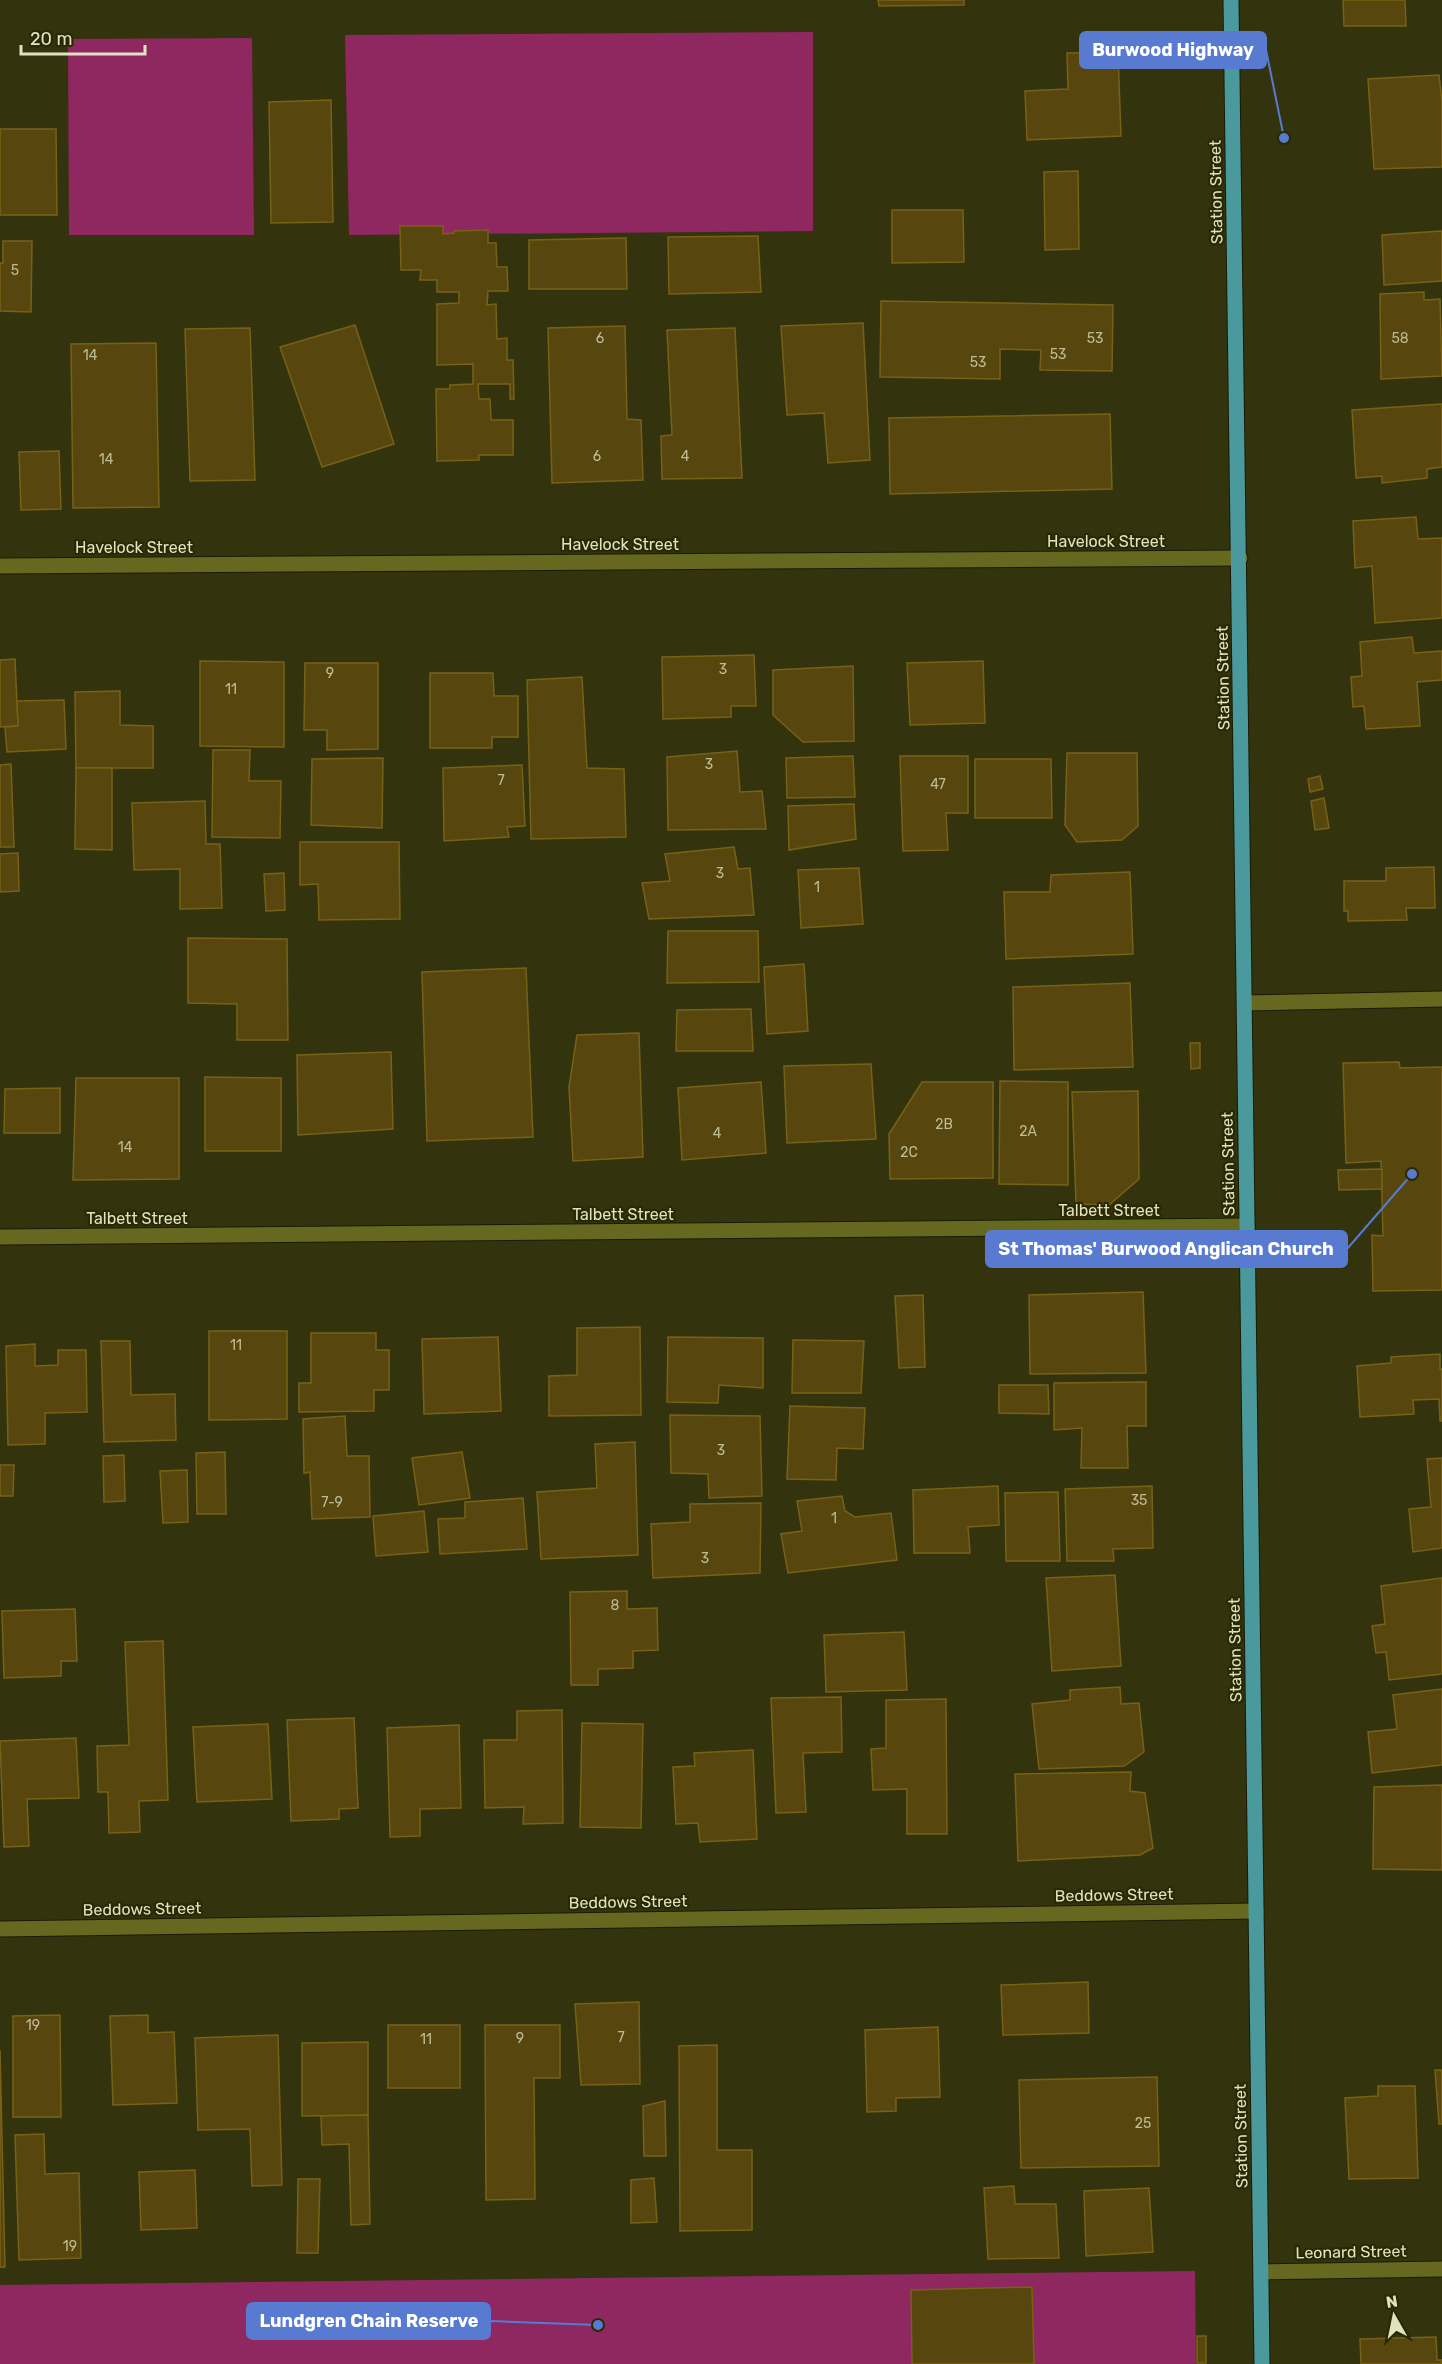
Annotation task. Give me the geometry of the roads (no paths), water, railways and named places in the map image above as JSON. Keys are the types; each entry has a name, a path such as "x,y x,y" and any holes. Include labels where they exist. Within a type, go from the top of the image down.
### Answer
{"main road":[{"name":"Station Street","path":"1231,0 1262,2364"}],"street":[{"name":"Havelock Street","path":"0,566 1240,558"},
{"path":"1245,1003 1442,999"},
{"name":"Talbett Street","path":"0,1237 1247,1226"},
{"name":"Beddows Street","path":"0,1929 1256,1911"},
{"name":"Leonard Street","path":"1261,2272 1442,2269"}],"place":[{"name":"Burwood Highway","path":"1284,138"},
{"name":"St Thomas' Burwood Anglican Church","path":"1412,1174"},
{"name":"Lundgren Chain Reserve","path":"598,2325"}]}
